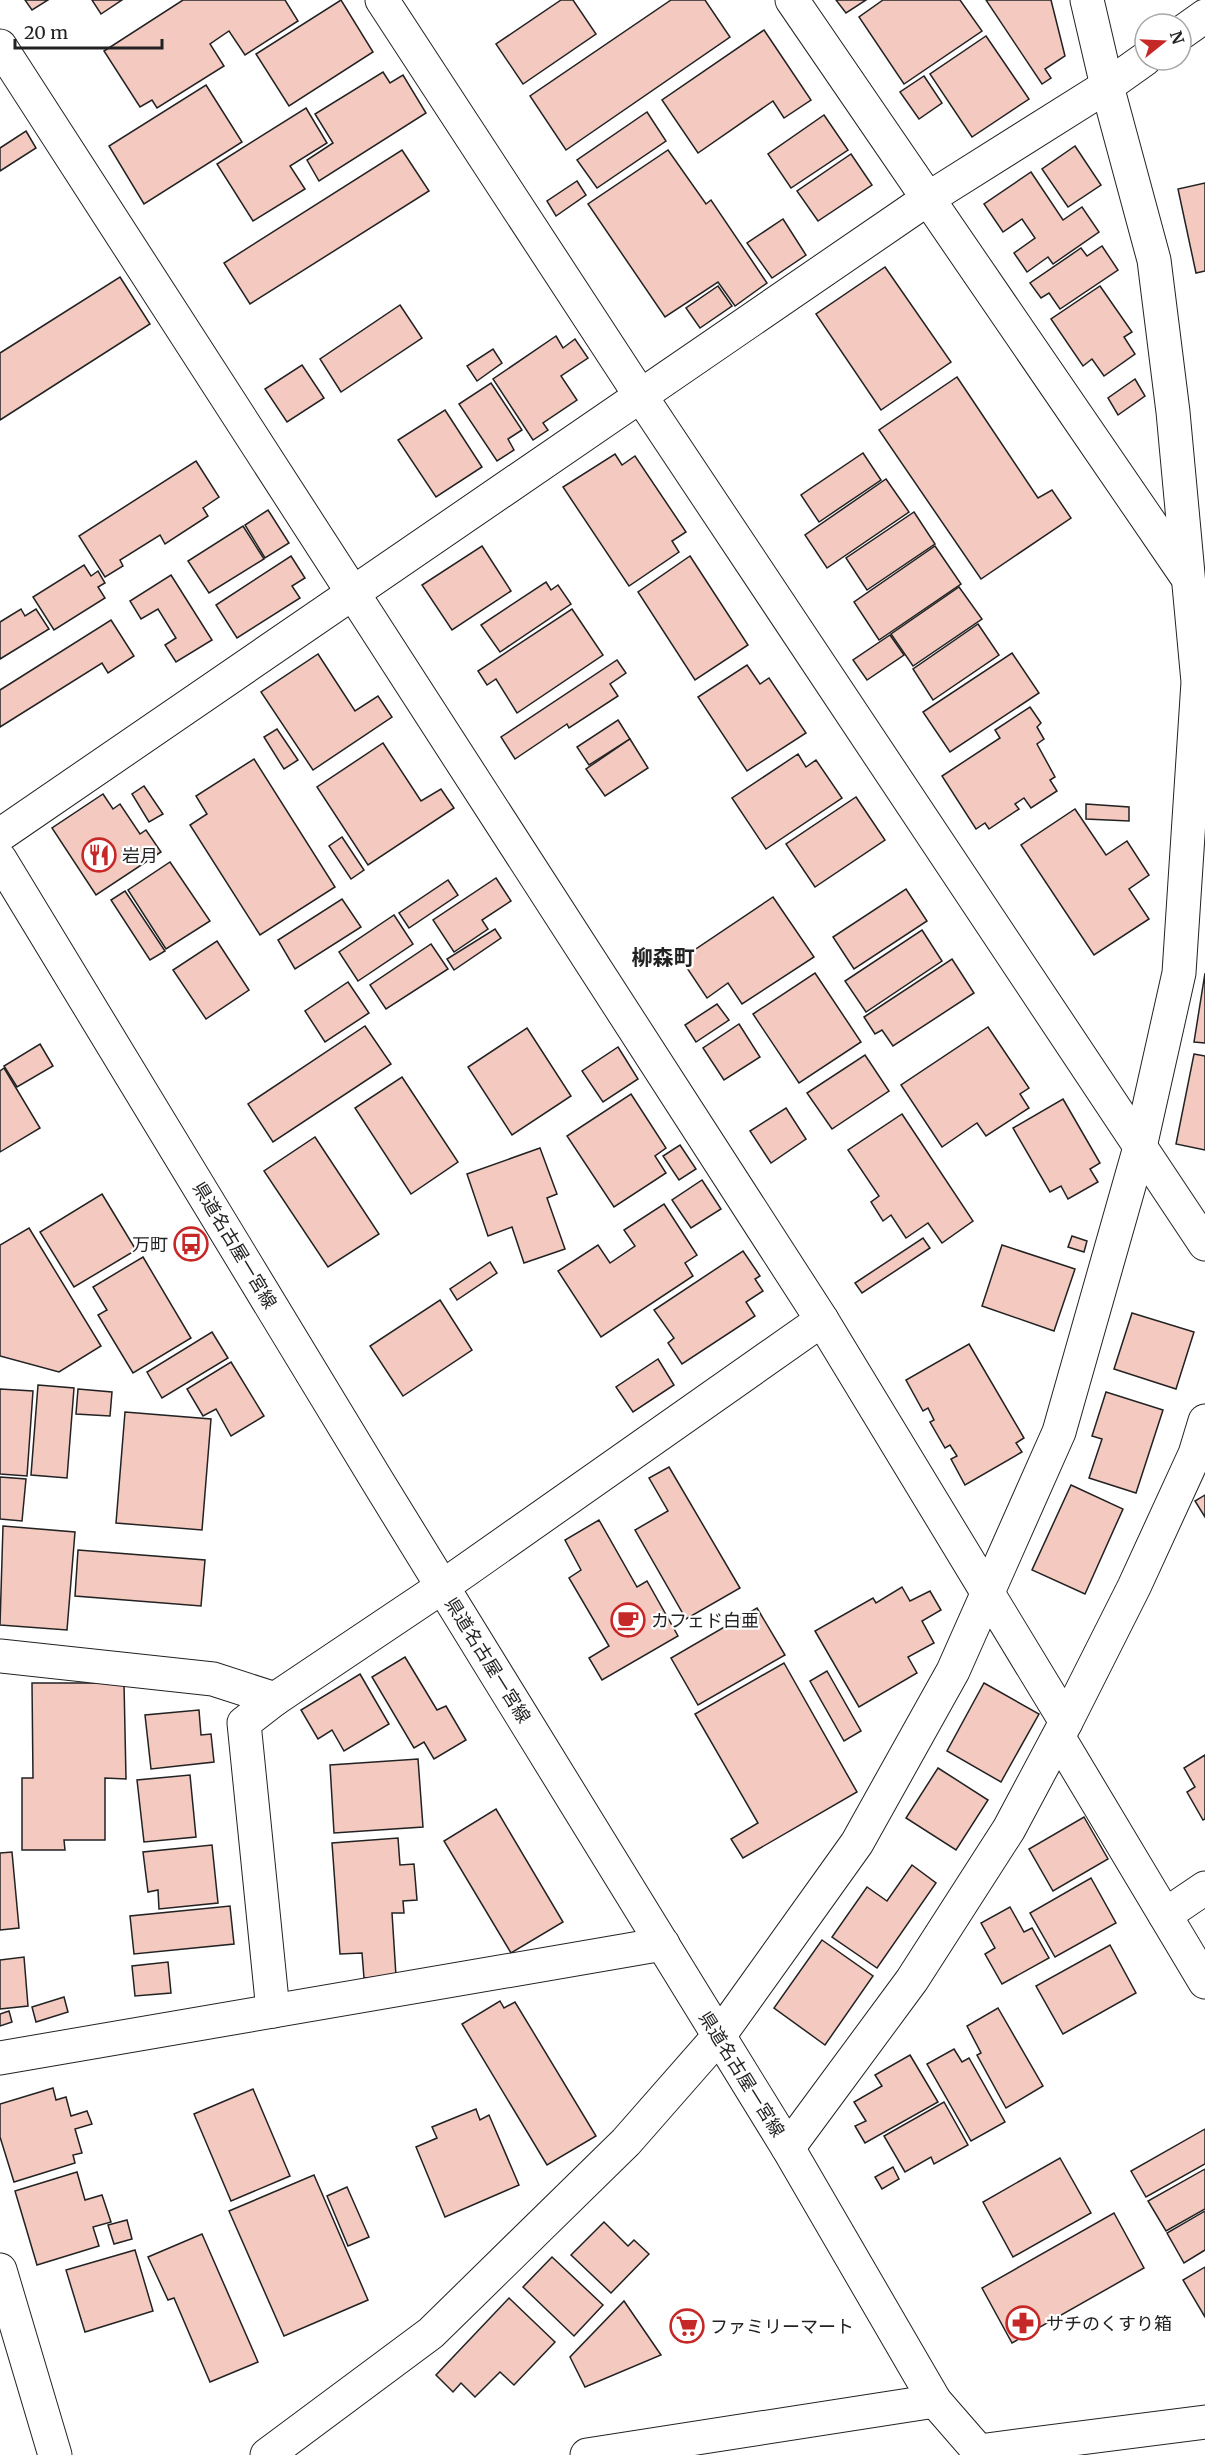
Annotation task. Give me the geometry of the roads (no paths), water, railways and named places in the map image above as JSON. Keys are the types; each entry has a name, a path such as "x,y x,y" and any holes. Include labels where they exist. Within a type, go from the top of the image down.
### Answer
{"street":[{"path":"382,0 640,395 1205,1244"},
{"path":"792,0 1196,590"},
{"path":"267,2455 431,2333 626,2142 719,2036 856,1843 953,1671 1059,1432 1140,1147 1179,973 1198,682 1196,590 1154,260 1107,86 1087,0"},
{"path":"0,46 822,1320 988,1591 1165,1915 1205,1982"},
{"path":"0,835 929,198 1133,68"},
{"name":"県道名古屋一宮線","path":"0,859 442,1587 788,2148 934,2401 981,2453"},
{"path":"273,2011 244,1723 275,1699 442,1587 822,1320"},
{"path":"788,2148 912,1980 1009,1829 1063,1730 1148,1556 1195,1454 1205,1421"},
{"path":"0,1656 213,1679 275,1699"},
{"path":"1165,1915 1205,1888"},
{"path":"0,2058 663,1944"},
{"path":"0,2271 55,2455"},
{"path":"587,2455 934,2401"},
{"path":"981,2453 1205,2422"}],"place":[{"name":"岩月","path":"99,855"},
{"name":"万町","path":"191,1244"},
{"name":"カフェド白亜","path":"628,1620"},
{"name":"サチのくすり箱","path":"1023,2323"},
{"name":"ファミリーマート","path":"687,2326"}],"district":[{"name":"柳森町","path":"663,957"}]}
